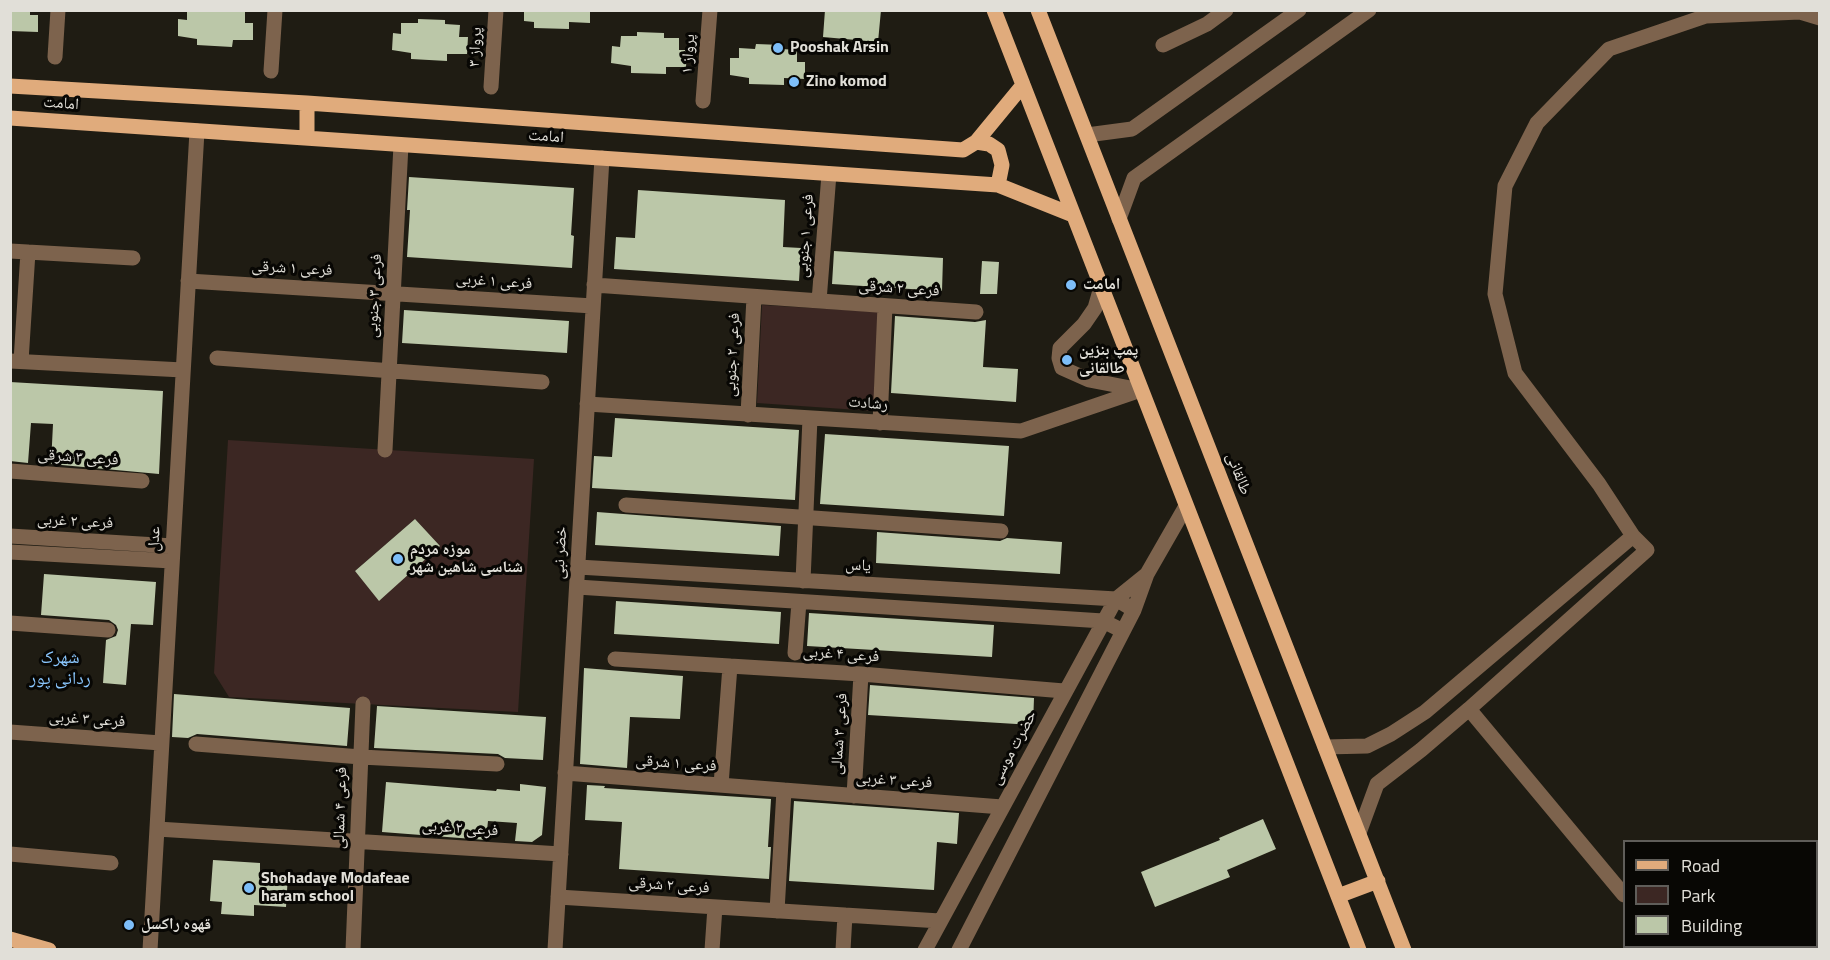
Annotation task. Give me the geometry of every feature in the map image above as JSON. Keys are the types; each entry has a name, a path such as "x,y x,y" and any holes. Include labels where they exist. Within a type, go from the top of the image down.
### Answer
{"main road":[{"path":"994,10 1352,932 1357,950"},
{"name":"طالقانی","path":"1038,10 1404,950"},
{"path":"976,142 1023,85"},
{"name":"امامت","path":"10,86 308,103 939,149 963,150 976,142"},
{"path":"307,138 308,103"},
{"name":"امامت","path":"10,118 998,185 1073,215"},
{"path":"976,142 989,144 998,150 1002,165 998,185"},
{"path":"1338,896 1378,881"},
{"path":"10,939 49,950"}],"street":[{"path":"55,57 58,10"},
{"path":"271,71 275,10"},
{"name":"پرواز ۳","path":"492,87 496,10"},
{"name":"پرواز ۱","path":"703,101 710,10"},
{"path":"1163,45 1207,24 1226,10"},
{"path":"1087,135 1132,129 1299,10"},
{"path":"1119,219 1134,178 1369,10"},
{"path":"1359,833 1377,784 1469,709 1647,550 1633,536 1599,484 1515,373 1495,294 1505,186 1537,123 1609,50 1706,16 1800,12 1820,18"},
{"name":"عدل","path":"150,950 197,131"},
{"name":"فرعی ۳ جنوبی","path":"385,450 401,145"},
{"name":"خضر نبی","path":"555,950 602,159"},
{"name":"فرعی ۱ جنوبی","path":"819,301 829,174"},
{"path":"10,251 133,258"},
{"path":"28,252 16,361 183,370"},
{"name":"فرعی ۱ شرقی","path":"188,281 393,294"},
{"name":"فرعی ۲ شرقی","path":"594,285 976,312"},
{"path":"1101,288 1095,308 1084,324 1060,348 1059,358 1062,368 1089,380 1141,390"},
{"name":"فرعی ۱ غربی","path":"393,294 593,306"},
{"name":"فرعی ۲ جنوبی","path":"748,415 754,297"},
{"path":"880,423 885,306"},
{"path":"218,358 542,382"},
{"name":"رشادت","path":"587,404 1021,431 1141,390"},
{"path":"803,581 810,418"},
{"name":"فرعی ۳ شرقی","path":"10,471 142,481"},
{"path":"626,506 1001,531"},
{"name":"حضرت موسی","path":"959,950 1134,610 1147,574 1186,506"},
{"name":"فرعی ۲ غربی","path":"10,536 172,554"},
{"path":"1325,747 1367,746 1425,712 1633,536"},
{"name":"فرعی ۲ غربی","path":"10,552 172,554"},
{"name":"یاس","path":"578,567 1116,598"},
{"name":"حضرت موسی","path":"925,950 1116,598 1147,574"},
{"path":"577,587 1103,621 1123,631"},
{"path":"1116,598 1134,610"},
{"path":"795,653 799,602"},
{"path":"10,623 108,630"},
{"name":"فرعی ۴ غربی","path":"615,659 1064,691"},
{"path":"721,785 730,666"},
{"name":"فرعی ۳ شمالی","path":"854,796 861,675"},
{"name":"فرعی ۴ شمالی","path":"353,950 363,704"},
{"path":"1469,709 1623,894"},
{"name":"فرعی ۳ غربی","path":"10,732 162,743"},
{"path":"196,744 361,757 497,764"},
{"name":"فرعی ۱ شرقی","path":"565,773 784,790"},
{"path":"784,790 777,911 940,921"},
{"name":"فرعی ۳ غربی","path":"784,790 1002,807"},
{"path":"157,829 357,841"},
{"name":"فرعی ۲ غربی","path":"357,841 561,854"},
{"path":"10,854 111,863"},
{"name":"فرعی ۲ شرقی","path":"558,897 777,911"},
{"path":"712,950 715,907"},
{"path":"843,950 845,915"}],"green space":[{"path":"762,305 879,312 873,411 757,403"},
{"path":"228,440 534,459 518,712 229,697 214,673","holes":["415,519 440,546 379,600 355,571"]}],"building":[{"path":"10,10 30,10 30,15 38,15 38,32 10,31"},
{"path":"187,10 245,11 245,23 253,23 253,40 233,40 232,47 197,45 197,39 178,36 178,19 187,20"},
{"path":"524,10 590,10 590,23 569,22 569,29 534,28 534,22 524,21"},
{"path":"825,10 881,10 878,42 823,37"},
{"path":"418,19 445,20 445,24 460,25 459,37 468,37 467,54 447,54 447,61 411,59 411,53 392,50 393,33 401,34 401,23 418,23"},
{"path":"637,32 664,33 664,38 679,38 679,50 687,50 686,67 666,67 666,74 631,73 631,66 611,63 612,46 620,47 621,36 637,36"},
{"path":"756,44 782,45 782,49 797,50 797,62 805,62 805,79 784,78 784,85 749,84 749,78 730,75 730,58 739,58 739,48 755,49"},
{"path":"409,177 574,188 571,235 574,236 572,268 407,257 410,210 407,210"},
{"path":"638,190 785,200 783,247 801,248 799,281 614,269 616,237 635,238"},
{"path":"834,251 943,258 942,291 832,284"},
{"path":"982,261 999,262 997,294 980,294"},
{"path":"404,310 569,321 567,353 402,343"},
{"path":"895,316 975,322 986,320 983,367 1018,369 1016,402 891,393"},
{"path":"10,382 163,391 159,474 51,464 53,424 31,423 28,463 10,461"},
{"path":"615,418 799,430 795,500 592,488 594,456 612,457"},
{"path":"825,434 1009,446 1004,516 820,504"},
{"path":"597,512 781,526 779,556 595,545"},
{"name":"موزه مردم شناسی شاهین شهر","path":"415,519 440,546 379,601 355,571"},
{"path":"877,532 1000,541 1007,538 1062,542 1060,574 876,563"},
{"path":"44,574 156,582 153,625 131,624 126,685 103,683 106,640 116,636 118,630 116,625 109,620 41,615"},
{"path":"616,601 781,612 779,644 614,634"},
{"path":"809,613 994,625 992,657 807,646"},
{"path":"584,668 683,676 680,719 630,717 627,768 580,764"},
{"path":"870,685 1034,698 1033,725 868,715"},
{"path":"174,694 350,708 347,746 197,734 188,738 172,737"},
{"path":"377,706 546,717 543,760 505,758 498,754 374,748"},
{"path":"386,782 496,791 497,789 520,791 520,784 546,787 542,835 532,842 515,841 517,823 488,821 486,840 382,832"},
{"path":"587,785 771,799 769,879 619,869 622,822 585,820"},
{"path":"794,801 959,813 957,844 937,842 934,890 789,881"},
{"path":"1263,819 1276,849 1227,870 1230,877 1155,907 1141,872 1220,840 1219,838"},
{"name":"Shohadaye Modafeae haram school","path":"213,860 260,863 260,873 288,875 286,907 254,905 254,916 221,914 222,902 210,901"}],"place":[{"name":"Pooshak Arsin","path":"778,48"},
{"name":"Zino komod","path":"794,82"},
{"name":"امامت","path":"1071,285"},
{"name":"پمپ بنزین طالقانی","path":"1067,360"},
{"name":"موزه مردم شناسی شاهین شهر","path":"398,559"},
{"name":"Shohadaye Modafeae haram school","path":"249,888"},
{"name":"قهوه راکسل","path":"129,925"}],"district":[{"name":"شهرک ردانی پور","path":"60,669"}]}
